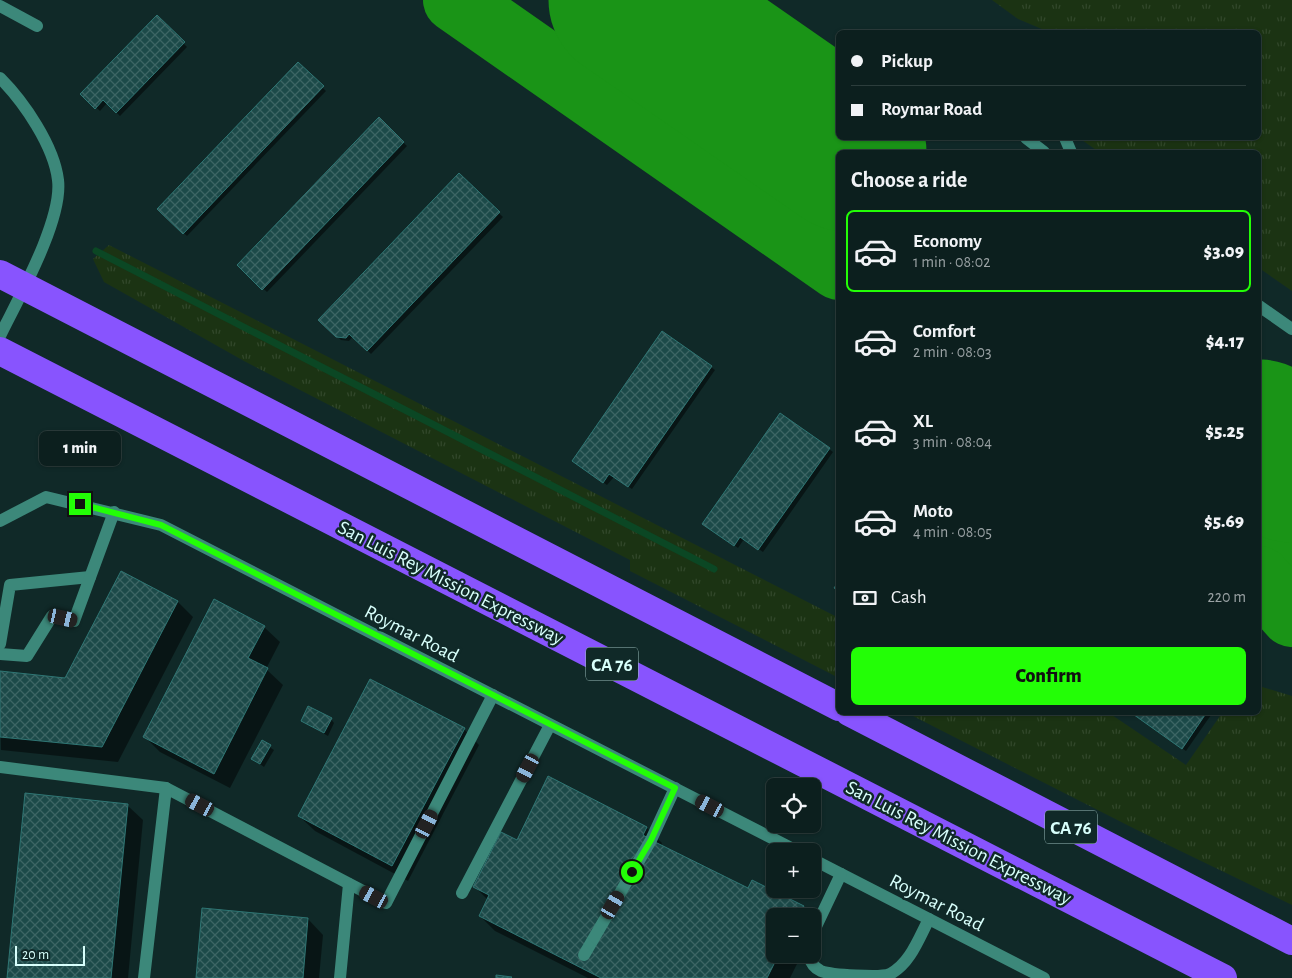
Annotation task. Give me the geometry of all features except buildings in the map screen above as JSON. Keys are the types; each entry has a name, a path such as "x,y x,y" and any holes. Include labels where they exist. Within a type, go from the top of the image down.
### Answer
{"highway":[{"path":"0,274 836,705"},
{"name":"San Luis Rey Mission Expressway","path":"0,351 1223,978"},
{"name":"CA 76","path":"855,715 1292,941"}],"street":[{"path":"0,6 37,26"},
{"path":"0,78 23,104 44,140 58,181 54,218 25,286 0,336"},
{"path":"1029,140 1041,150"},
{"path":"1261,307 1292,329"},
{"name":"Roymar Road","path":"0,521 46,496 161,525 782,843"},
{"path":"0,654 27,656 52,616 74,621 114,512"},
{"path":"0,644 10,585 90,576"},
{"path":"0,767 166,788 386,903 493,695"},
{"path":"462,892 550,725"},
{"path":"144,978 166,788"},
{"path":"584,955 651,840 675,788"},
{"name":"Roymar Road","path":"821,864 1044,978"},
{"path":"821,916 841,874"},
{"path":"340,978 349,884"},
{"path":"811,963 821,971 879,978 889,975 902,965 912,952 929,919"}],"green space":[{"path":"992,0 1292,0 1292,291 1261,269 1261,150 1096,150 1082,140 1261,140 1261,30 1044,30 1018,19"},
{"path":"109,245 836,616 836,676 630,571 630,560 244,361 104,282 93,259"},
{"path":"1261,687 1292,696 1292,905 1135,829 911,715 1112,715 1186,765 1221,715 1261,715"}],"waterway":[{"path":"96,251 714,569"}],"taxiway":[{"path":"455,0 836,266"},
{"path":"1261,562 1269,564 1278,561 1292,542"},
{"path":"1261,580 1292,615"}],"runway":[{"path":"628,0 844,150"},
{"path":"1261,440 1292,463"}],"route":[{"path":"80,504 161,525 675,788 651,840 632,872"}]}
